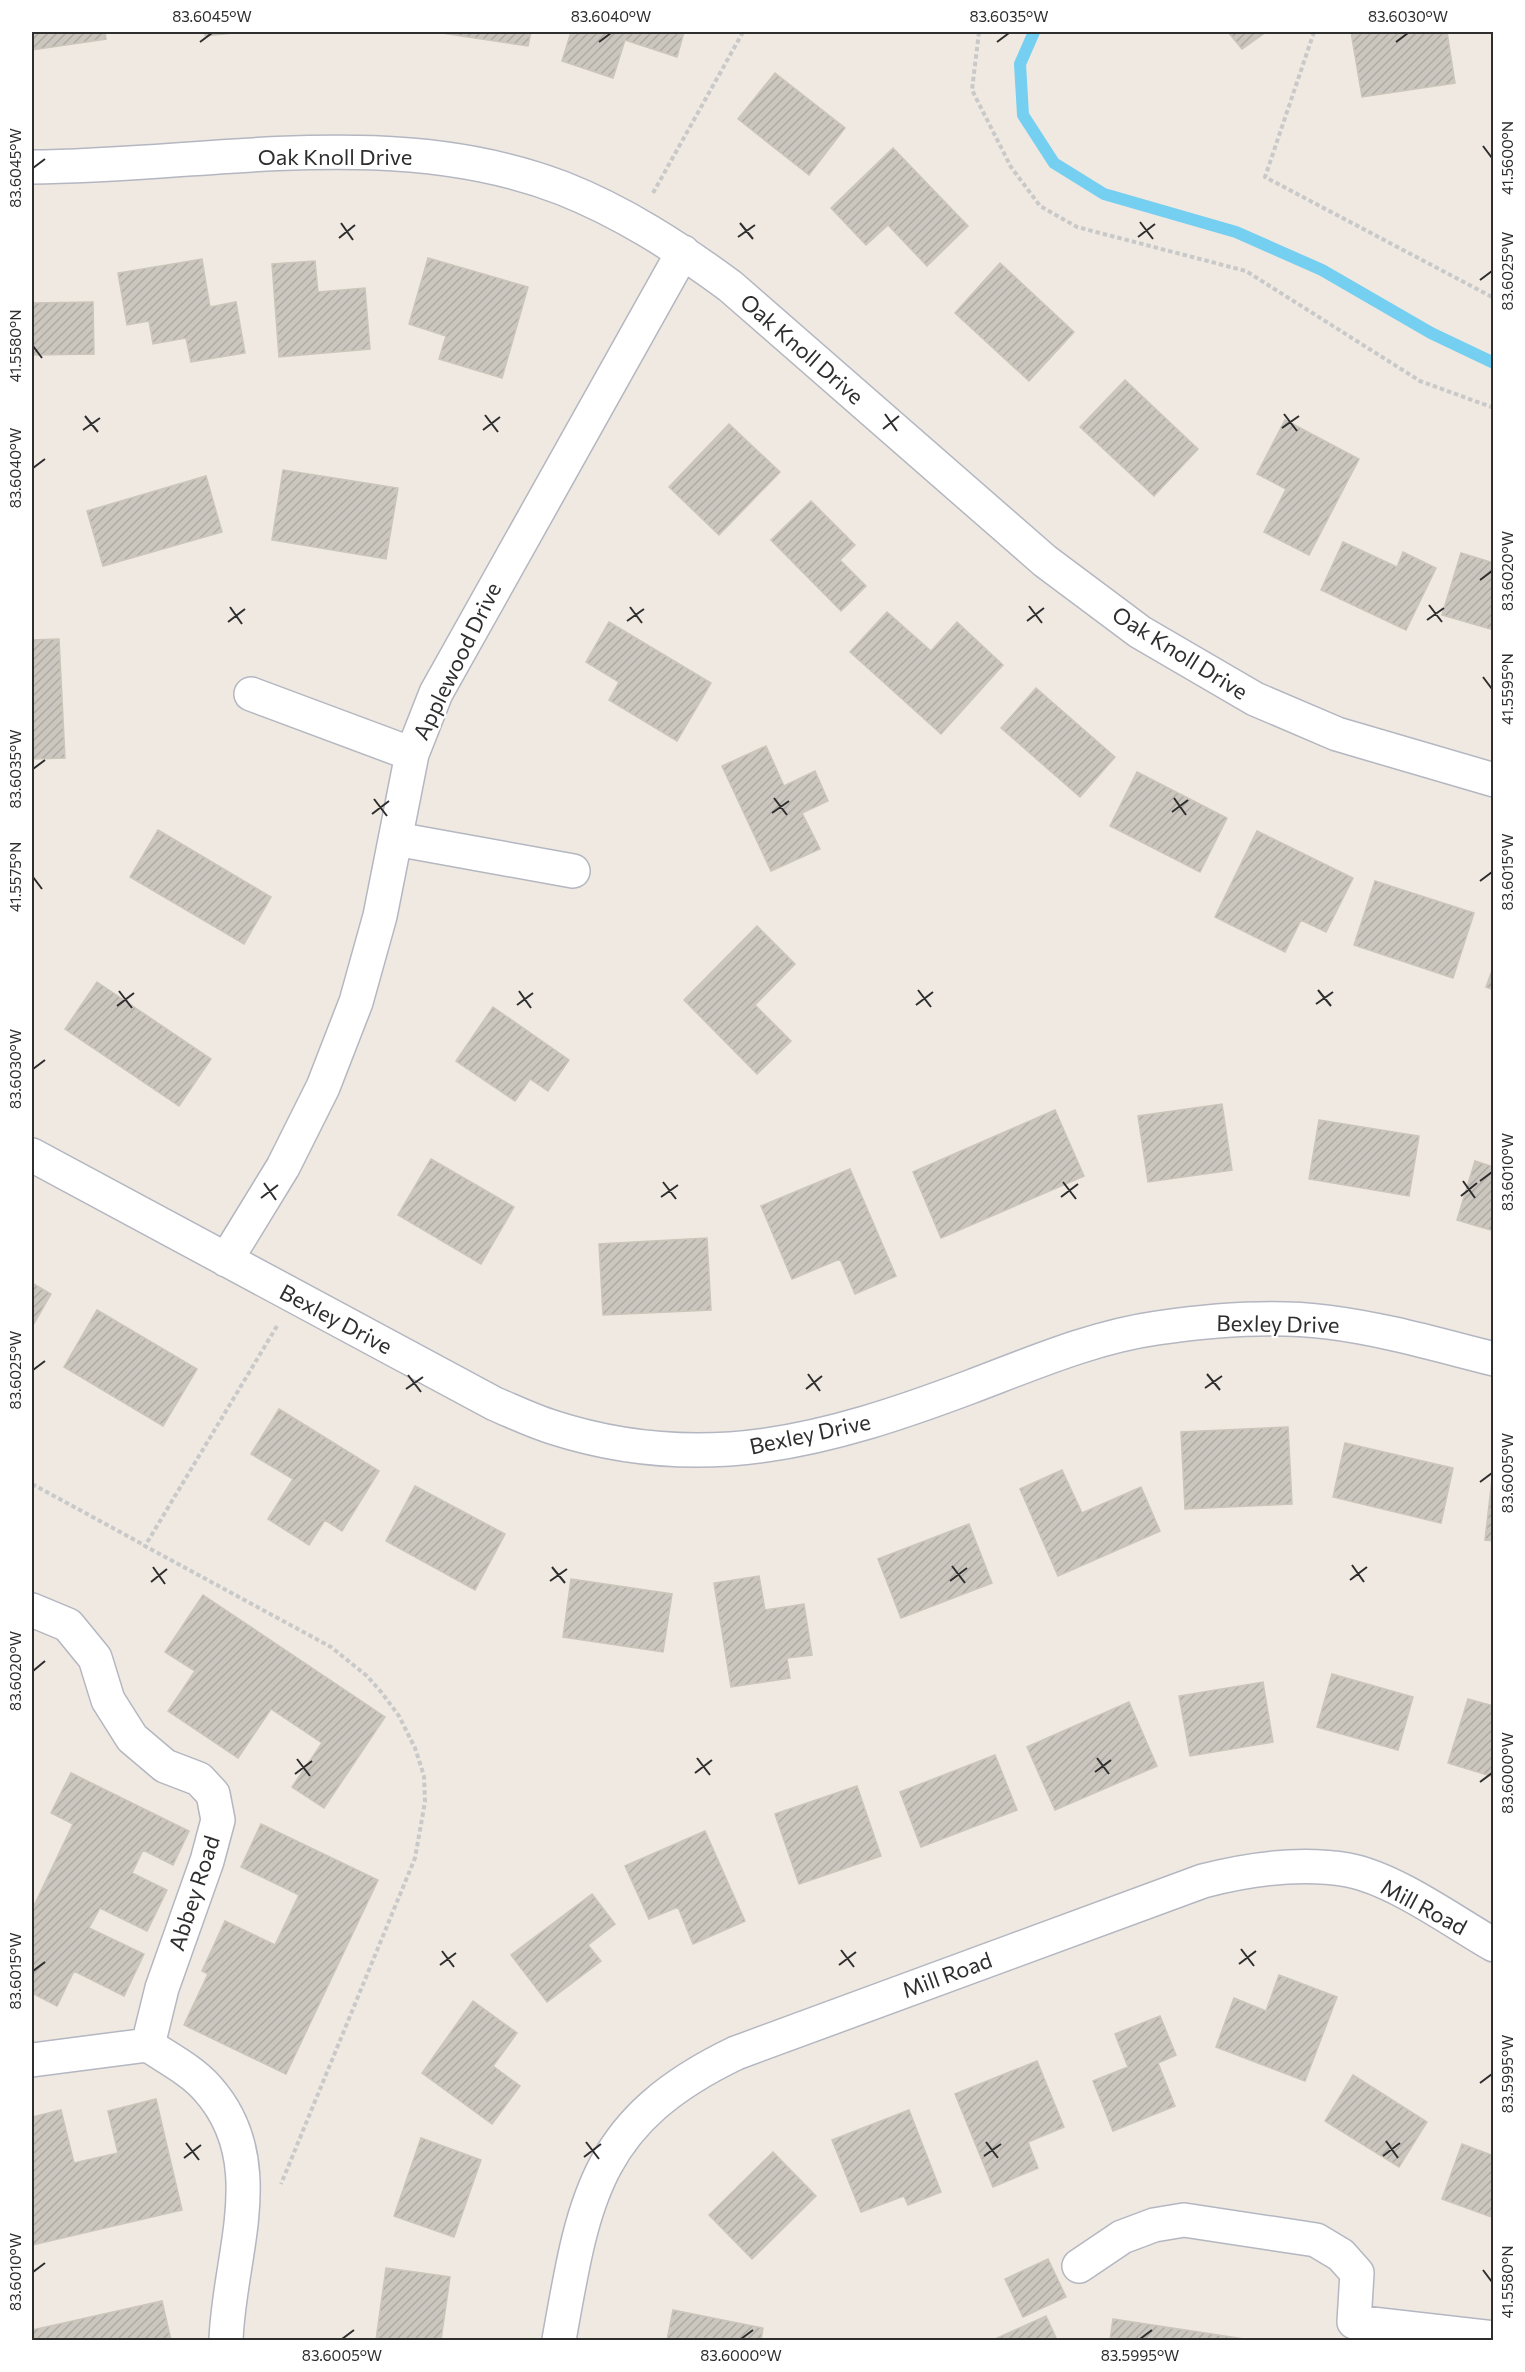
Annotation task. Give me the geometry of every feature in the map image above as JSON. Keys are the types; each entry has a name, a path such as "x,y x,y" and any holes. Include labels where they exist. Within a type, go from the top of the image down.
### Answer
{"street":[{"name":"Oak Knoll Drive","path":"32,167 355,152 415,155 474,163 560,188 615,211 683,252 730,286 1045,561 1140,632 1255,699 1337,734 1494,780"},
{"name":"Applewood Drive","path":"226,1260 282,1167 323,1087 356,1002 380,916 412,754 436,693 683,252"},
{"path":"251,694 412,754"},
{"path":"396,839 573,871"},
{"name":"Bexley Drive","path":"32,1155 495,1404 553,1428 613,1442 674,1450 735,1450 796,1442 856,1428 1072,1349 1165,1327 1239,1319 1324,1322 1380,1330 1494,1359"},
{"name":"Abbey Road","path":"32,1610 68,1625 95,1658 108,1700 132,1738 165,1766 199,1779 213,1794 218,1820 207,1861 162,1988 148,2045"},
{"name":"Mill Road","path":"559,2340 584,2216 595,2184 610,2156 629,2129 676,2086 703,2069 736,2053 1203,1881 1232,1874 1290,1867 1349,1870 1398,1888 1494,1946"},
{"path":"32,2060 148,2045 207,2087 230,2119 242,2157 246,2193 227,2310 226,2340"},
{"path":"1079,2266 1122,2237 1154,2225 1184,2220 1316,2240 1341,2255 1357,2273 1349,2331 1494,2338"}],"path":[{"path":"651,197 743,32"},
{"path":"979,32 972,90 1011,166 1040,206 1077,227 1246,271 1420,381 1494,408"},
{"path":"1314,32 1265,177 1494,298"},
{"path":"144,1546 282,1318"},
{"path":"32,1484 331,1647 367,1676 399,1716 415,1748 424,1776 425,1802 415,1858 328,2072 307,2115 279,2188"}],"building":[{"path":"32,32 105,32 106,39 32,50"},
{"path":"205,32 244,32 205,36"},
{"path":"435,32 531,32 528,46"},
{"path":"571,32 684,32 677,57 625,40 613,78 562,61"},
{"path":"1228,32 1266,32 1242,49"},
{"path":"1351,32 1447,32 1455,83 1362,97"},
{"path":"775,73 845,128 809,175 738,119"},
{"path":"893,148 968,226 927,266 888,225 866,245 831,208"},
{"path":"428,258 528,287 502,378 439,359 446,336 409,324"},
{"path":"202,259 210,307 236,302 245,353 191,362 186,338 153,344 149,321 127,325 118,273"},
{"path":"315,261 318,292 365,288 370,349 279,357 272,264"},
{"path":"1000,263 1074,332 1029,381 955,313"},
{"path":"93,302 94,354 32,355 32,303"},
{"path":"1125,380 1198,449 1154,496 1080,427"},
{"path":"1285,420 1359,459 1309,555 1264,532 1286,489 1257,474"},
{"path":"729,424 780,472 719,535 669,487"},
{"path":"283,470 398,488 386,559 272,540"},
{"path":"206,476 222,532 103,566 87,511"},
{"path":"811,501 855,545 840,560 866,586 841,611 771,540"},
{"path":"1343,542 1397,567 1403,552 1436,568 1406,630 1321,590"},
{"path":"1461,553 1494,563 1494,630 1442,615"},
{"path":"887,612 931,651 957,622 1003,665 941,734 850,652"},
{"path":"609,622 711,683 677,741 609,700 619,682 586,662"},
{"path":"59,639 65,758 32,759 32,640"},
{"path":"1036,688 1115,757 1080,797 1001,728"},
{"path":"766,746 784,786 815,771 828,801 802,813 820,849 771,871 722,766"},
{"path":"1137,772 1227,818 1200,872 1110,826"},
{"path":"158,830 271,897 244,944 130,877"},
{"path":"1257,831 1353,878 1326,932 1301,920 1285,952 1215,917"},
{"path":"1375,881 1474,913 1453,978 1354,945"},
{"path":"757,926 795,964 755,1005 791,1041 757,1074 684,1000"},
{"path":"1494,965 1494,990 1486,987"},
{"path":"97,982 211,1059 179,1106 65,1029"},
{"path":"493,1007 569,1060 548,1091 530,1079 515,1101 456,1061"},
{"path":"1222,1104 1232,1170 1148,1182 1138,1116"},
{"path":"1055,1110 1084,1176 941,1238 913,1172"},
{"path":"1319,1120 1419,1136 1409,1196 1309,1179"},
{"path":"431,1159 514,1207 481,1264 398,1215"},
{"path":"1475,1161 1494,1167 1494,1231 1457,1220"},
{"path":"850,1169 896,1276 855,1294 840,1259 792,1279 761,1206"},
{"path":"707,1238 711,1310 603,1315 599,1244"},
{"path":"32,1283 51,1294 32,1327"},
{"path":"97,1310 197,1369 163,1426 64,1367"},
{"path":"279,1409 379,1471 342,1531 325,1520 309,1545 268,1519 293,1479 251,1454"},
{"path":"1288,1427 1292,1504 1185,1509 1181,1432"},
{"path":"1345,1443 1453,1468 1441,1523 1333,1497"},
{"path":"1062,1470 1082,1513 1141,1487 1160,1531 1058,1576 1020,1489"},
{"path":"1492,1479 1494,1479 1494,1541 1485,1540"},
{"path":"415,1486 505,1534 475,1590 386,1541"},
{"path":"969,1524 992,1583 901,1618 878,1559"},
{"path":"759,1576 765,1610 804,1604 812,1655 787,1658 790,1678 731,1687 714,1583"},
{"path":"571,1579 672,1594 663,1652 563,1637"},
{"path":"203,1595 385,1717 324,1808 292,1787 322,1743 271,1709 238,1758 168,1711 195,1671 165,1652"},
{"path":"1332,1674 1413,1697 1398,1750 1317,1727"},
{"path":"1263,1682 1273,1742 1190,1756 1179,1696"},
{"path":"1468,1699 1494,1706 1494,1777 1448,1763"},
{"path":"1129,1702 1157,1766 1055,1810 1027,1747"},
{"path":"995,1755 1017,1810 921,1847 900,1792"},
{"path":"71,1773 189,1831 173,1865 143,1850 132,1873 167,1890 147,1931 100,1908 89,1928 144,1954 124,1996 74,1971 57,2006 32,1993 32,1910 73,1824 51,1813"},
{"path":"857,1786 881,1856 799,1884 775,1814"},
{"path":"261,1824 378,1880 286,2074 184,2025 208,1974 202,1971 225,1921 275,1945 299,1895 241,1867"},
{"path":"705,1831 745,1921 693,1944 678,1907 649,1919 625,1866"},
{"path":"592,1894 615,1924 588,1945 601,1961 547,2002 511,1955"},
{"path":"1279,1975 1337,1997 1305,2081 1216,2047 1234,1998 1266,2011"},
{"path":"473,2001 517,2033 493,2066 520,2086 492,2124 422,2073"},
{"path":"1160,2016 1176,2055 1158,2063 1175,2106 1113,2131 1093,2081 1128,2067 1115,2034"},
{"path":"1037,2061 1064,2127 1028,2142 1038,2168 993,2187 955,2094"},
{"path":"1353,2075 1427,2122 1399,2167 1325,2121"},
{"path":"156,2099 182,2210 32,2245 32,2117 61,2110 74,2163 118,2153 108,2111"},
{"path":"909,2110 941,2192 908,2205 904,2196 861,2212 832,2140"},
{"path":"421,2138 481,2160 454,2237 394,2216"},
{"path":"1462,2144 1494,2156 1494,2218 1442,2199"},
{"path":"773,2152 816,2196 752,2259 709,2215"},
{"path":"1048,2259 1066,2297 1023,2317 1005,2279"},
{"path":"386,2268 450,2277 441,2340 376,2340"},
{"path":"162,2301 171,2340 32,2340 32,2330"},
{"path":"673,2310 763,2328 761,2340 667,2340"},
{"path":"1046,2316 1057,2340 993,2340"},
{"path":"1113,2319 1251,2340 1110,2340"}],"waterway":[{"path":"1034,32 1020,64 1023,115 1054,163 1104,194 1236,232 1322,270 1431,333 1494,363"}]}
